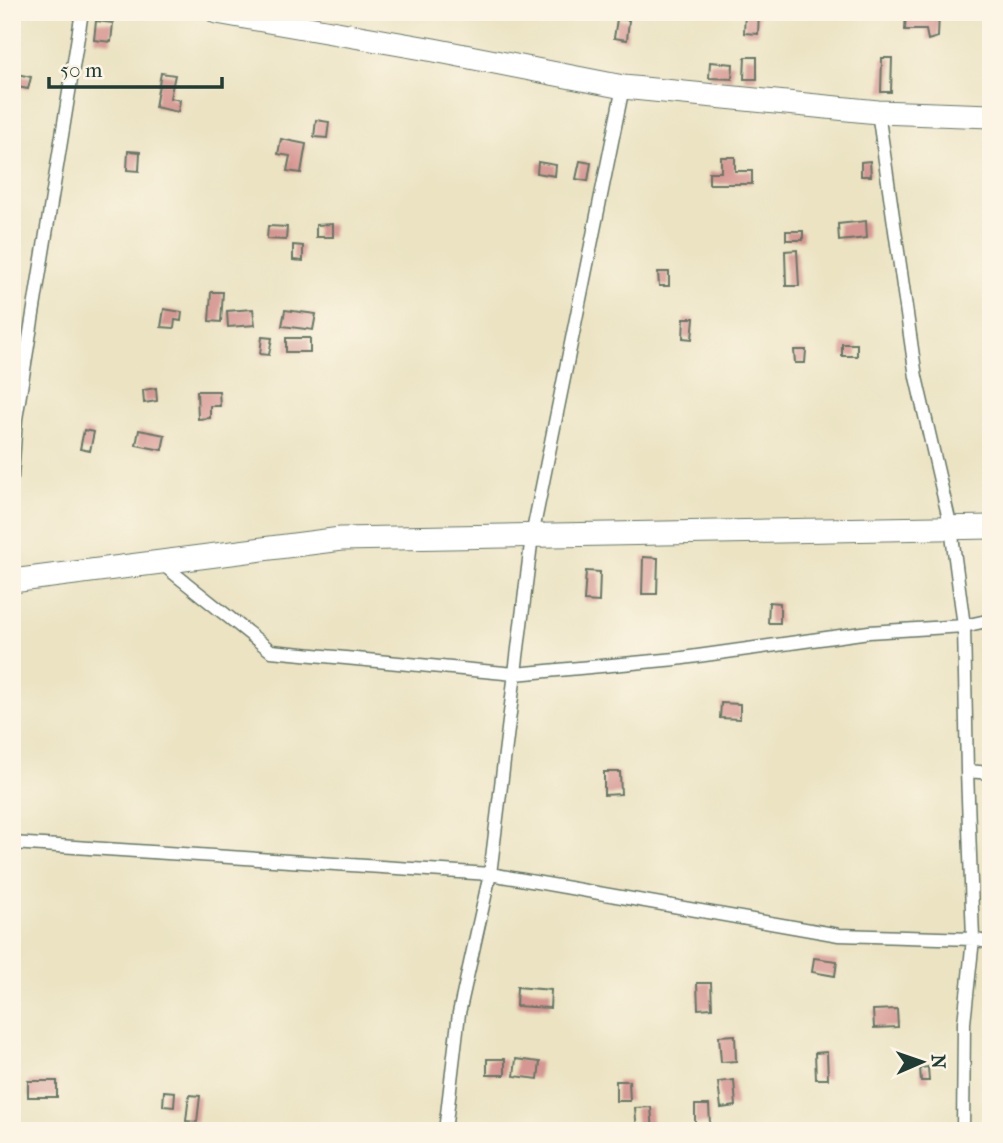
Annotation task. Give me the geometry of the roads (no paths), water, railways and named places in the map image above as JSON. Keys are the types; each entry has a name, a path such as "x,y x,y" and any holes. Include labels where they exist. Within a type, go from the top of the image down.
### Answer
{"street":[{"path":"217,12 623,87 878,111 991,116"},
{"path":"12,581 341,539 991,527"}],"lane":[{"path":"12,477 16,419 82,12"},
{"path":"445,1131 459,1013 490,874 532,536 623,87"},
{"path":"878,111 916,377 951,528 964,626 973,939 964,1023 963,1131"},
{"path":"161,563 271,651 515,674 676,659 869,632 964,626 991,620"},
{"path":"967,771 991,773"},
{"path":"12,843 490,874 839,935 973,939 991,943"}]}
